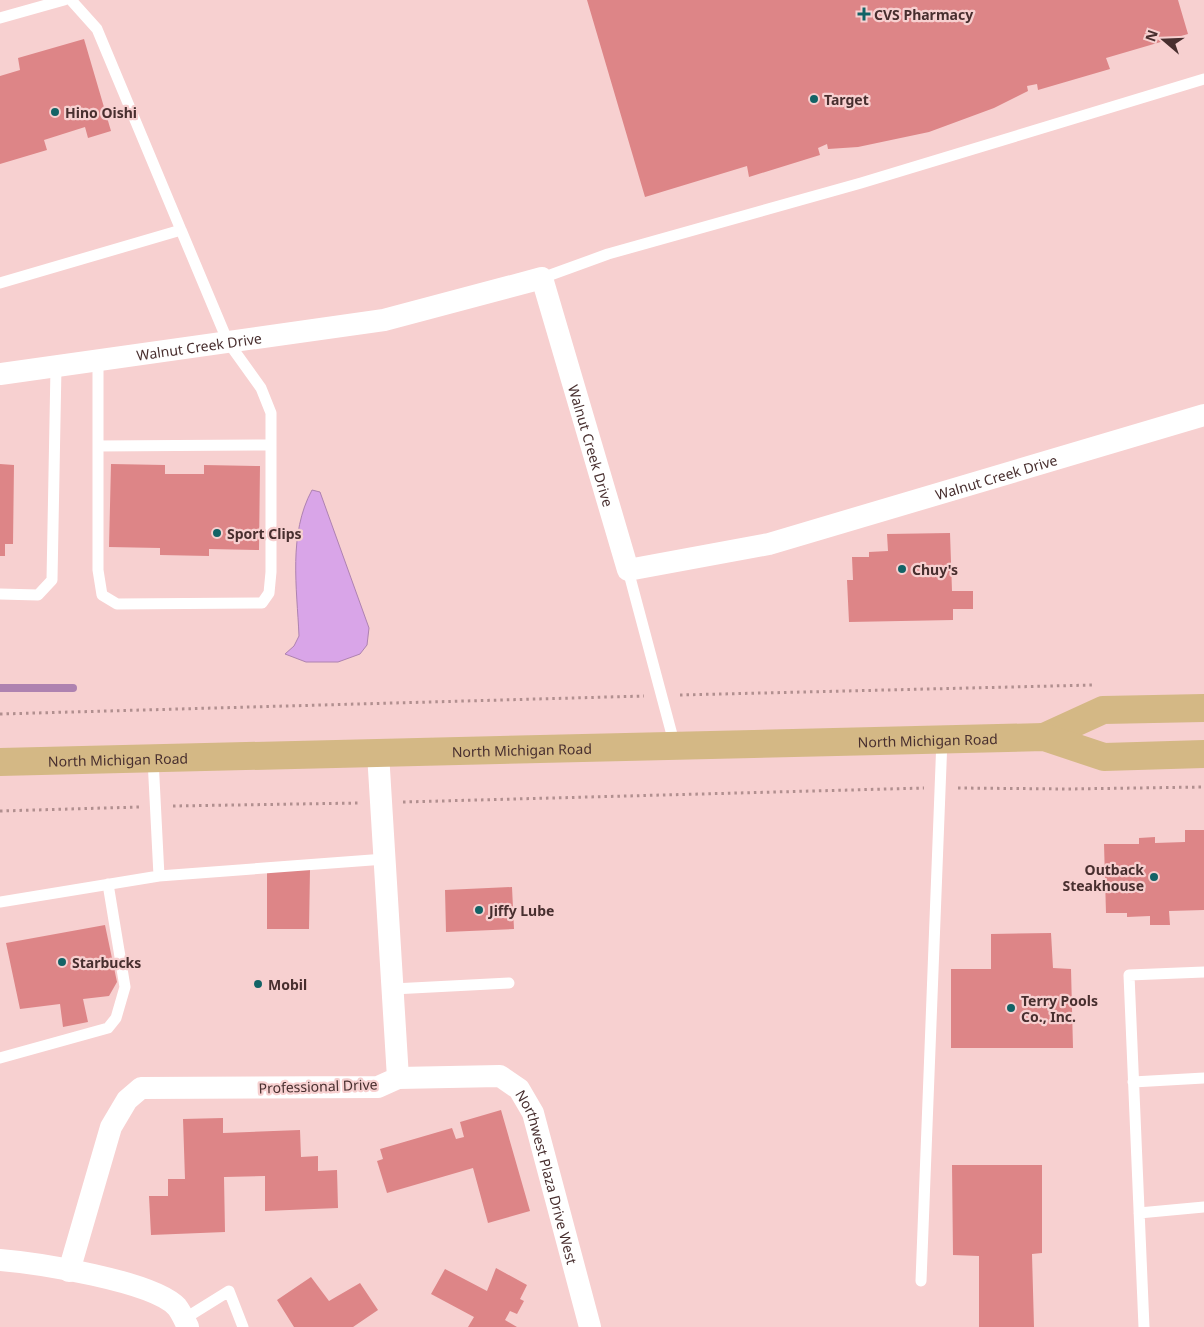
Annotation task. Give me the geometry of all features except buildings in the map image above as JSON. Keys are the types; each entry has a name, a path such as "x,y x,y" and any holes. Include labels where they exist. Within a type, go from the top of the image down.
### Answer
{"main road":[{"name":"North Michigan Road","path":"1044,737 1103,710 1204,708"},
{"name":"North Michigan Road","path":"0,762 1044,737 1104,757 1204,754"}],"street":[{"name":"Walnut Creek Drive","path":"0,374 98,362 384,320 542,278 628,570 769,544 1204,415"},
{"path":"378,753 398,1078"},
{"name":"Northwest Plaza Drive West","path":"398,1078 500,1076 519,1089 533,1113 590,1327"},
{"name":"Professional Drive","path":"69,1271 111,1127 127,1100 140,1088 378,1086 398,1078"},
{"path":"0,1260 106,1278 153,1292 176,1306 186,1323"}],"lane":[{"path":"0,18 64,0"},
{"path":"71,0 97,29 228,342 261,388 271,413 271,572 269,593 262,603 117,604 102,595 98,583 98,362"},
{"path":"542,278 608,254 861,183 1204,79"},
{"path":"0,283 181,230"},
{"path":"0,594 38,595 52,580 56,367"},
{"path":"98,446 271,445"},
{"path":"628,570 675,746"},
{"path":"921,1281 942,739"},
{"path":"153,758 159,876"},
{"path":"0,902 159,876 385,859"},
{"path":"0,1058 58,1040 108,1028 116,1018 125,987 108,884"},
{"path":"1144,1327 1129,975 1204,972"},
{"path":"393,989 509,983"},
{"path":"1133,1082 1204,1078"},
{"path":"1139,1212 1204,1207"},
{"path":"186,1323 229,1291 243,1327"}],"path":[{"path":"0,714 1095,685"},
{"path":"0,811 940,788 1204,787"}],"shaded area":[{"path":"312,490 320,492 369,628 367,645 360,654 338,662 306,662 285,654 294,646 299,636 296,580 297,543 304,507"}],"waterway":[{"path":"0,688 73,688"}],"place":[{"name":"CVS Pharmacy","path":"864,14"},
{"name":"Target","path":"814,99"},
{"name":"Hino Oishi","path":"55,112"},
{"name":"Sport Clips","path":"217,533"},
{"name":"Chuy's","path":"902,569"},
{"name":"Outback Steakhouse","path":"1154,877"},
{"name":"Jiffy Lube","path":"479,910"},
{"name":"Starbucks","path":"62,962"},
{"name":"Mobil","path":"258,984"},
{"name":"Terry Pools Co., Inc.","path":"1011,1008"}]}
